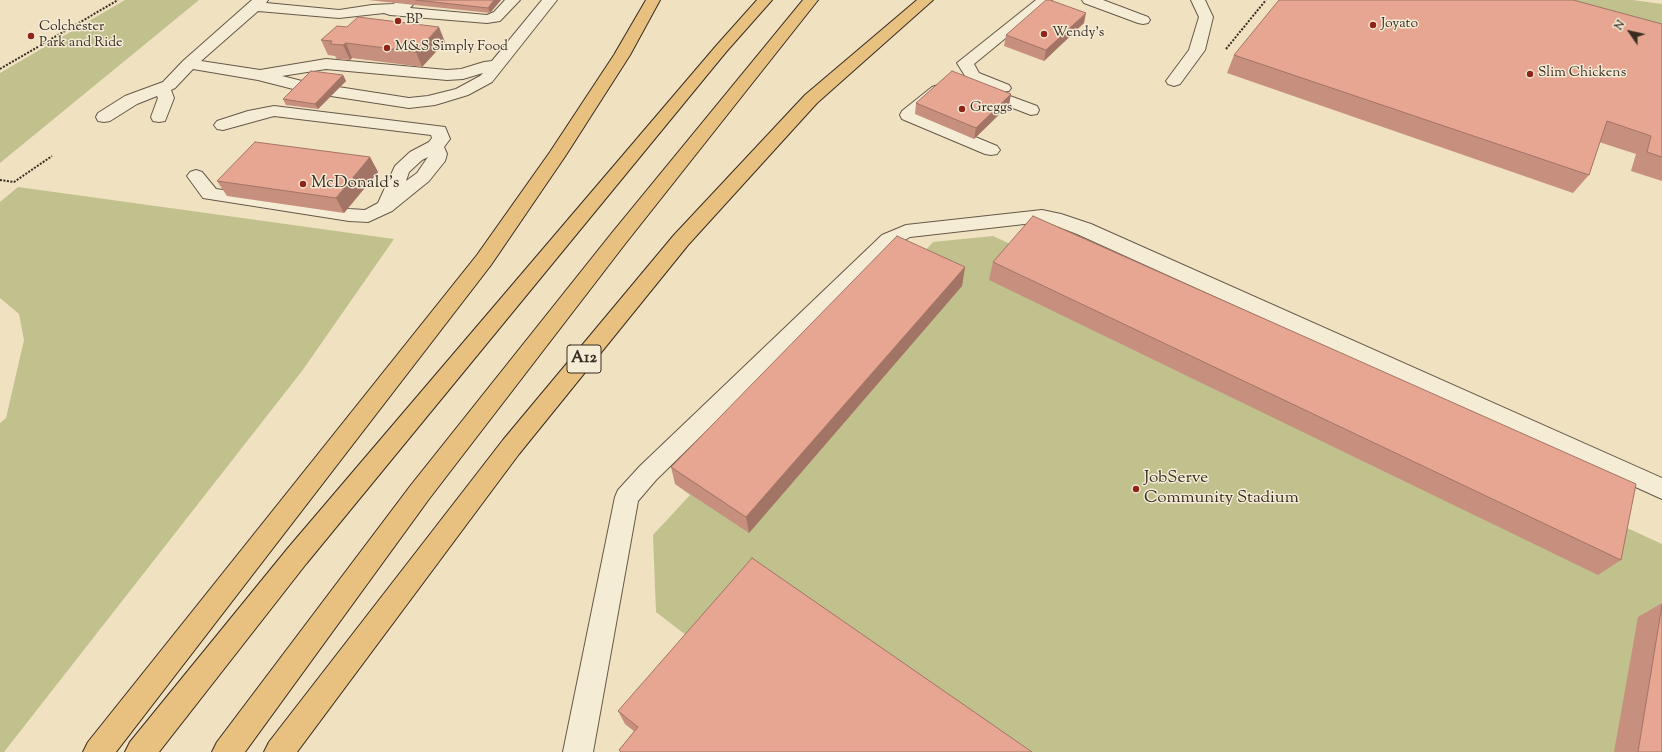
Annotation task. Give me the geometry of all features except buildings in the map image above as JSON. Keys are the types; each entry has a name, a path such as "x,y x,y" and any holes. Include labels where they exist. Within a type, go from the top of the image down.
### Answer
{"highway":[{"path":"98,752 484,260 557,155 622,56 653,0"},
{"path":"140,752 297,556 721,49 765,0"},
{"name":"A12","path":"227,752 420,492 618,239 811,0"},
{"name":"A12","path":"280,752 512,447 681,240 811,99 926,0"}],"street":[{"path":"104,117 131,100 165,87 258,3 339,14 405,5 410,0"},
{"path":"372,9 487,19 495,18 513,0"},
{"path":"189,64 259,75 305,88 409,103 429,101 462,92 486,79 503,60 550,0"},
{"path":"991,150 908,115 954,80 1034,106 973,76 965,63 1044,0"},
{"path":"1090,0 1143,20"},
{"path":"1174,81 1197,50 1206,17 1198,0"},
{"path":"259,75 326,64 447,75 463,74 503,60"},
{"path":"159,117 166,98 165,87"},
{"path":"196,176 210,194 349,215 368,216 385,207 423,177 436,161 438,154 435,146 441,139 439,130 274,111 254,114 223,125"},
{"path":"578,752 627,497 654,468 889,240 906,231 1042,216 1054,218 1091,232 1662,489"}],"path":[{"path":"0,69 118,0"},
{"path":"1197,50 1221,55 1266,0"},
{"path":"0,180 14,182 52,156"}],"green space":[{"path":"125,0 199,0 0,163 0,73"},
{"path":"1543,0 1633,0 1662,4 1662,37"},
{"path":"18,187 394,239 302,371 4,752 0,752 0,423 6,418 24,340 19,314 0,298 0,202"},
{"name":"JobServe Community Stadium","path":"993,236 1662,544 1662,752 633,752 644,739 625,724 695,642 656,612 653,535 690,495 675,484 895,254 914,263 933,242"}],"place":[{"name":"BP","path":"398,21"},
{"name":"Joyato","path":"1373,25"},
{"name":"Wendy's","path":"1044,34"},
{"name":"Colchester Park and Ride","path":"31,36"},
{"name":"M&S Simply Food","path":"387,48"},
{"name":"Slim Chickens","path":"1530,74"},
{"name":"Greggs","path":"962,109"},
{"name":"McDonald's","path":"303,184"},
{"name":"JobServe Community Stadium","path":"1136,489"}]}
